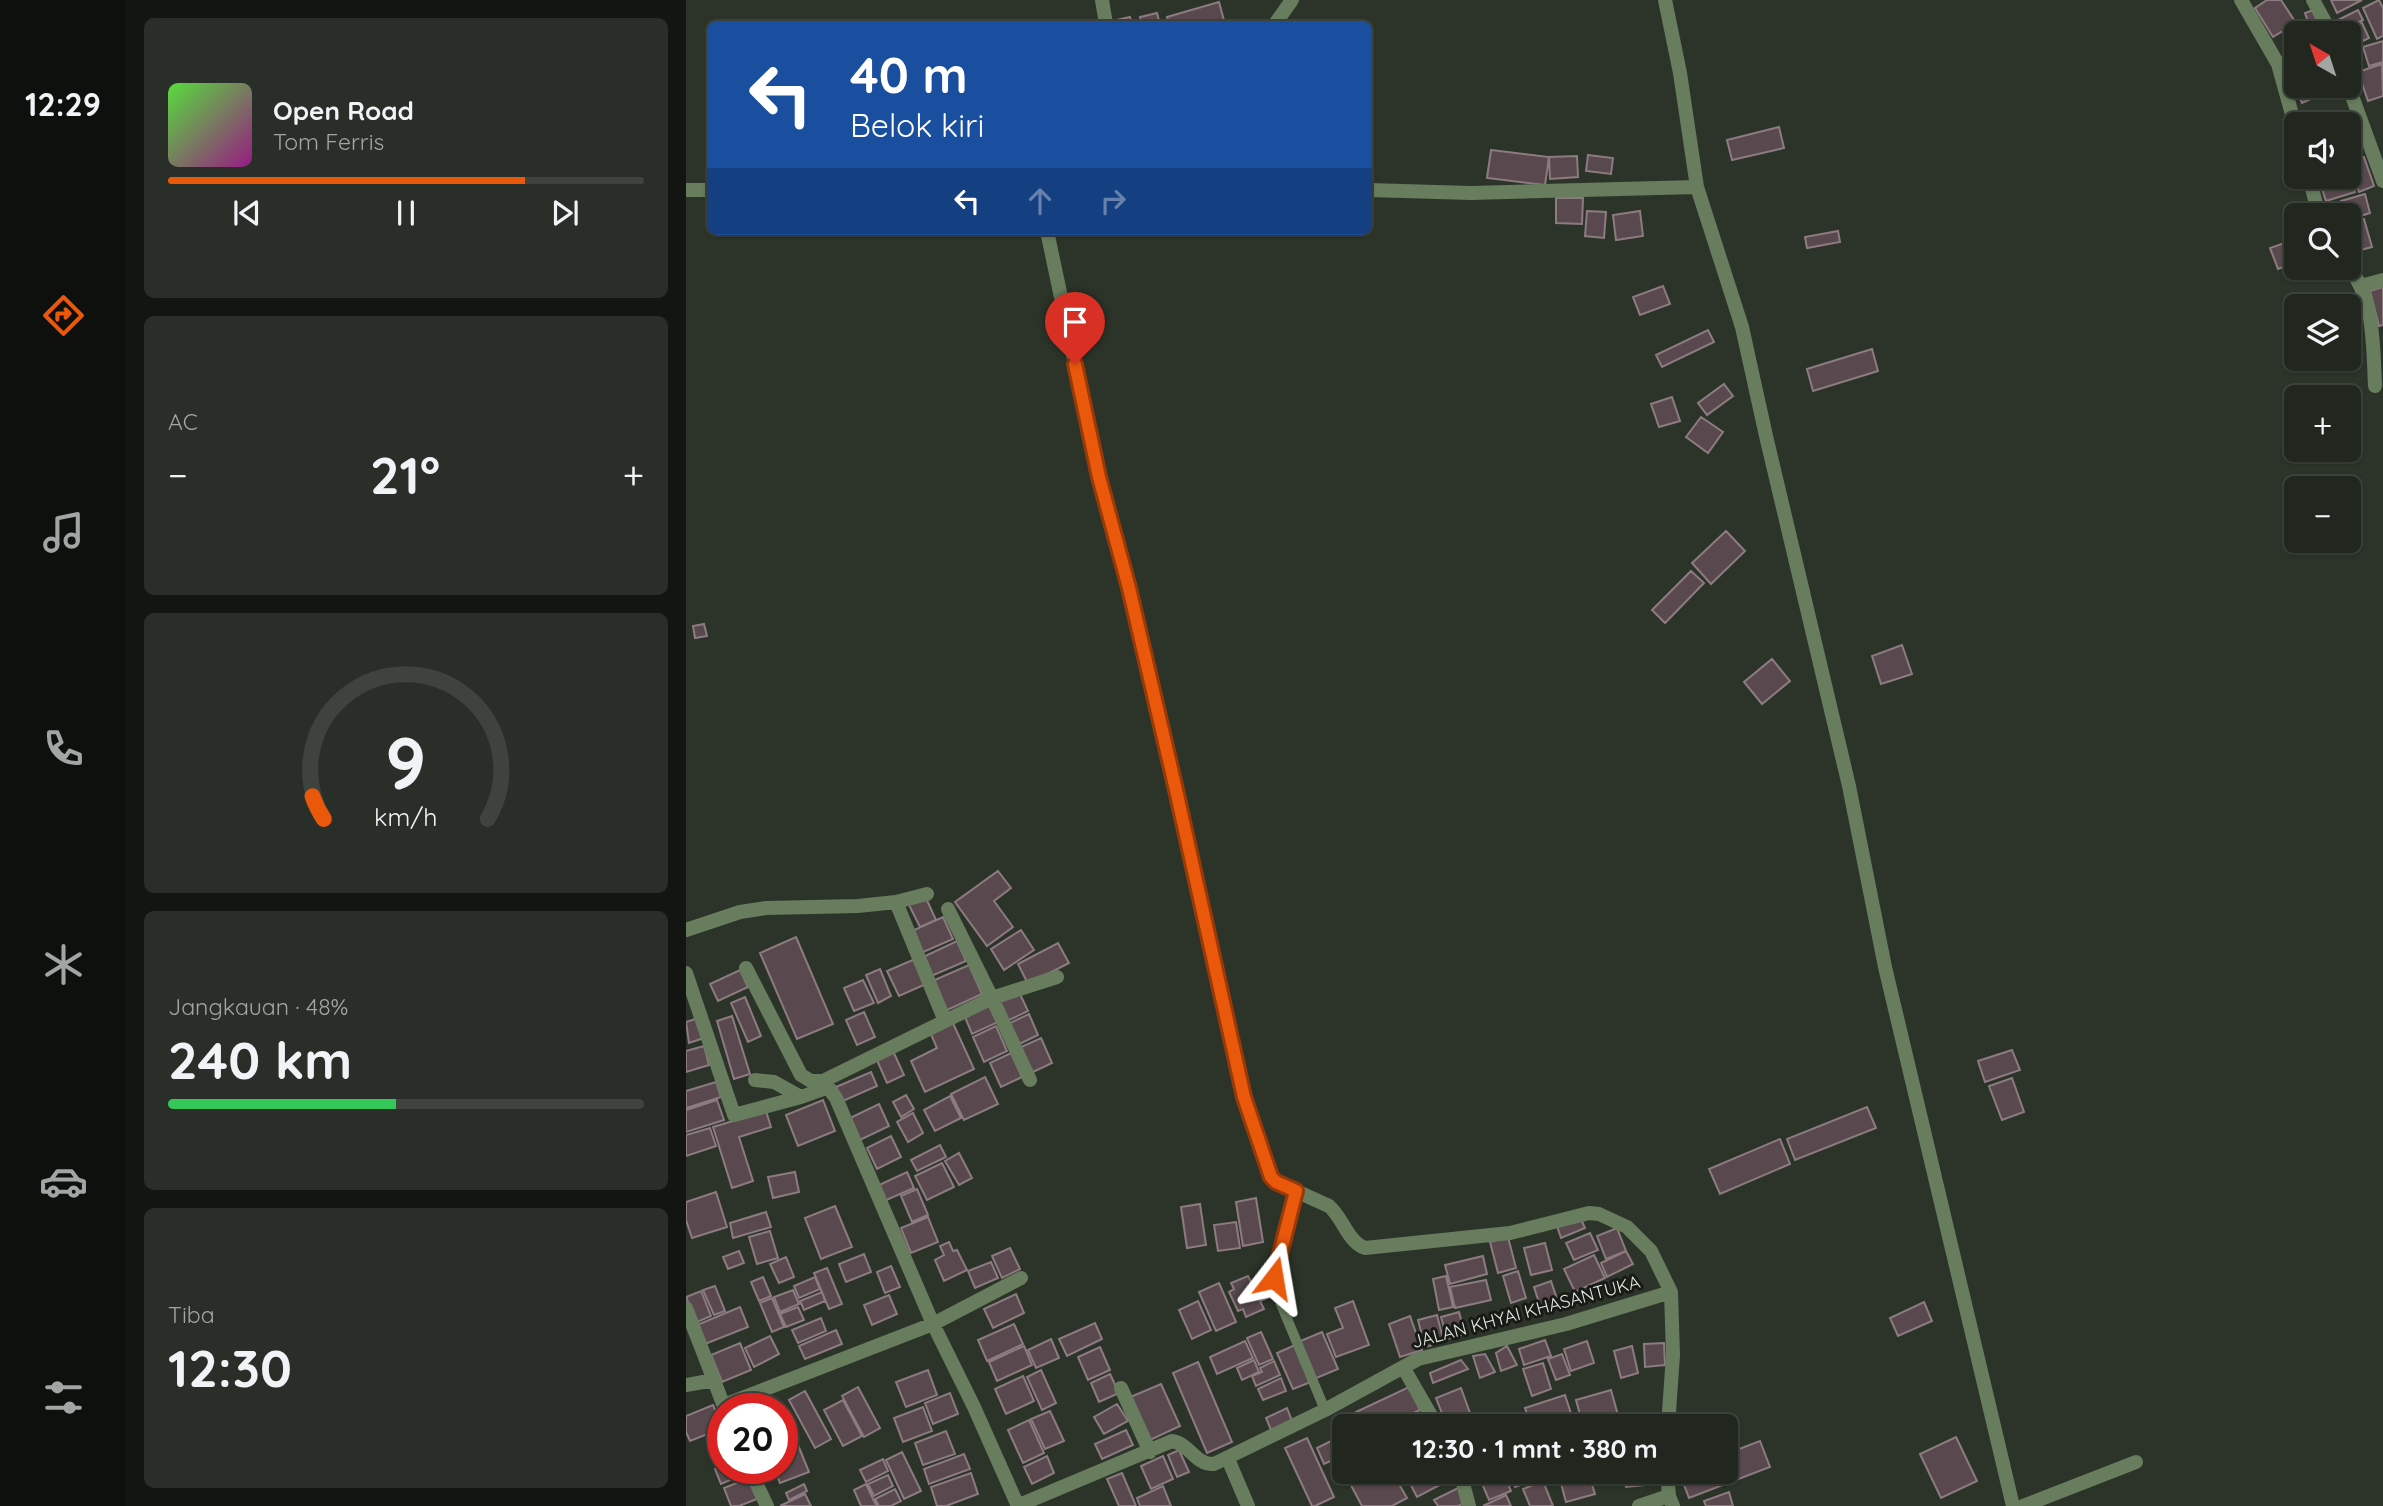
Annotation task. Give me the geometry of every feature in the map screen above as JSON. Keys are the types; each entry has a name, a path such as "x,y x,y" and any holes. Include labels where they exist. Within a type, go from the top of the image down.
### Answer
{"street":[{"path":"1102,0 1106,21"},
{"path":"1277,21 1292,0"},
{"path":"1665,0 1680,73 1697,187 1742,327 1756,381 1766,436 1852,798 1888,980 2013,1506"},
{"path":"2242,0 2278,64 2291,112"},
{"path":"2313,0 2324,21"},
{"path":"2353,98 2383,181"},
{"path":"1372,190 1471,194 1697,187"},
{"path":"686,190 707,190"},
{"path":"1048,235 1099,477 1129,588 1244,1097 1271,1177 1335,1211 1356,1244 1365,1248 1510,1233 1590,1213 1599,1214 1628,1227 1651,1251 1671,1292 1673,1355 1669,1414"},
{"path":"2357,280 2373,331 2375,386"},
{"path":"2361,286 2383,280"},
{"path":"686,930 740,912 766,908 858,906 897,902 927,894"},
{"path":"897,902 945,1021"},
{"path":"948,909 1030,1080"},
{"path":"746,968 801,1075 826,1084 848,1125 933,1324 974,1407 1017,1506"},
{"path":"686,973 734,1115 801,1097 992,998 1057,977"},
{"path":"755,1080 774,1082 801,1097"},
{"path":"760,1393 933,1324 1021,1278"},
{"name":"JALAN KHYAI KHASANTUKA","path":"1017,1506 1175,1441 1206,1465 1228,1459 1418,1359 1566,1324 1671,1292"},
{"path":"686,1308 719,1393"},
{"path":"1404,1367 1430,1414"},
{"path":"686,1385 714,1380"},
{"path":"1121,1388 1150,1451"},
{"path":"1228,1459 1248,1506"},
{"path":"2023,1506 2136,1462"},
{"path":"757,1484 767,1506"},
{"path":"1463,1484 1469,1506"},
{"path":"1639,1506 1671,1501"}],"lane":[{"path":"1296,1191 1273,1285 1325,1410"}],"building":[{"path":"2267,0 2281,0 2295,21 2284,21 2284,30 2273,37 2255,8"},
{"path":"2331,0 2362,0 2337,13"},
{"path":"2379,0 2383,8 2383,36 2377,39 2363,8"},
{"path":"1219,2 1224,21 1168,21 1167,17"},
{"path":"2313,10 2317,21 2308,21 2305,13"},
{"path":"2358,10 2363,20 2338,21"},
{"path":"1157,13 1159,21 1141,21 1140,17"},
{"path":"1130,17 1131,21 1112,21"},
{"path":"2361,24 2369,38 2361,42"},
{"path":"2383,41 2383,62 2369,66 2363,47"},
{"path":"2382,64 2383,96 2368,101 2361,81 2361,71"},
{"path":"2300,98 2313,98 2302,103"},
{"path":"1779,127 1784,148 1732,160 1727,140"},
{"path":"1491,150 1549,157 1545,185 1487,178"},
{"path":"1588,155 1613,158 1611,174 1586,171"},
{"path":"1577,156 1578,177 1550,179 1549,157"},
{"path":"2364,157 2374,186 2359,192 2358,189 2361,189 2361,158"},
{"path":"2322,189 2354,189 2355,192 2326,201"},
{"path":"2365,194 2370,213 2361,216 2361,203 2341,201"},
{"path":"1556,198 1583,198 1582,224 1556,223"},
{"path":"1587,211 1606,212 1604,238 1585,236"},
{"path":"1640,211 1643,236 1616,240 1613,215"},
{"path":"2364,219 2372,247 2361,250 2361,220"},
{"path":"1838,231 1840,242 1807,248 1805,237"},
{"path":"2284,243 2284,267 2278,269 2270,248"},
{"path":"1663,286 1670,304 1640,315 1633,297"},
{"path":"2383,287 2383,325 2379,326 2370,291"},
{"path":"1708,330 1714,342 1662,367 1656,355"},
{"path":"1872,349 1878,371 1813,391 1807,369"},
{"path":"1724,384 1733,396 1707,415 1698,403"},
{"path":"1672,397 1680,421 1659,427 1651,404"},
{"path":"1701,417 1723,432 1708,453 1686,437"},
{"path":"1726,531 1745,551 1711,584 1692,563"},
{"path":"1691,571 1704,583 1665,623 1652,610"},
{"path":"704,624 707,636 695,638 693,626"},
{"path":"1902,645 1912,674 1881,684 1872,656"},
{"path":"1772,659 1790,681 1762,704 1744,682"},
{"path":"998,871 1011,888 994,901 1013,927 987,946 955,902"},
{"path":"925,896 936,920 920,927 908,903"},
{"path":"943,917 953,939 921,953 912,931"},
{"path":"1021,930 1034,950 1004,970 991,949"},
{"path":"796,937 833,1024 797,1039 760,953"},
{"path":"957,941 966,961 929,977 921,958"},
{"path":"1058,943 1069,963 1028,984 1018,964"},
{"path":"915,959 926,984 899,996 887,971"},
{"path":"969,965 982,994 943,1012 930,982"},
{"path":"880,969 891,996 878,1003 866,975"},
{"path":"740,970 748,987 718,1001 710,984"},
{"path":"863,980 874,1003 854,1011 844,988"},
{"path":"1019,992 1028,1011 1005,1022 996,1003"},
{"path":"745,997 761,1036 748,1042 731,1003"},
{"path":"990,1005 998,1022 972,1034 965,1017"},
{"path":"864,1012 875,1037 857,1045 846,1020"},
{"path":"1029,1014 1038,1035 1015,1046 1006,1025"},
{"path":"732,1016 750,1074 734,1079 717,1021"},
{"path":"698,1018 704,1038 689,1043 686,1022"},
{"path":"952,1021 974,1069 925,1092 911,1061 937,1048 930,1032"},
{"path":"996,1026 1007,1051 984,1062 973,1037"},
{"path":"1041,1038 1052,1063 1029,1074 1017,1049"},
{"path":"704,1046 709,1065 686,1072 686,1051"},
{"path":"2012,1050 2020,1070 1985,1082 1978,1061"},
{"path":"893,1051 904,1075 887,1083 876,1058"},
{"path":"1011,1053 1022,1077 1001,1087 990,1063"},
{"path":"871,1072 877,1086 843,1101 836,1087"},
{"path":"985,1077 998,1104 964,1120 951,1094"},
{"path":"2012,1078 2024,1112 2002,1120 1989,1086"},
{"path":"716,1082 721,1097 686,1108 686,1091"},
{"path":"906,1095 914,1109 901,1117 893,1102"},
{"path":"950,1096 961,1118 935,1131 924,1110"},
{"path":"717,1100 724,1120 686,1132 686,1110"},
{"path":"823,1100 835,1131 798,1146 786,1115"},
{"path":"879,1104 889,1126 860,1140 850,1118"},
{"path":"1867,1107 1876,1128 1795,1160 1787,1139"},
{"path":"766,1111 771,1127 739,1137 753,1181 732,1188 713,1127"},
{"path":"913,1113 923,1133 908,1142 897,1122"},
{"path":"710,1128 716,1146 686,1156 686,1135"},
{"path":"891,1136 901,1157 877,1169 867,1148"},
{"path":"1780,1139 1790,1164 1720,1194 1709,1169"},
{"path":"940,1145 946,1157 917,1171 911,1160"},
{"path":"959,1153 972,1178 959,1185 945,1161"},
{"path":"942,1163 954,1187 927,1200 915,1176"},
{"path":"795,1172 799,1192 773,1198 768,1177"},
{"path":"907,1172 914,1188 884,1201 877,1186"},
{"path":"917,1189 928,1215 912,1222 901,1196"},
{"path":"716,1192 727,1227 692,1238 686,1220 686,1202"},
{"path":"1256,1198 1263,1242 1243,1246 1236,1202"},
{"path":"1200,1204 1206,1245 1187,1248 1181,1207"},
{"path":"835,1206 852,1247 821,1259 805,1218"},
{"path":"766,1212 771,1227 733,1238 730,1223"},
{"path":"928,1217 938,1242 911,1253 901,1228"},
{"path":"1580,1217 1585,1228 1561,1238 1557,1226"},
{"path":"1236,1222 1240,1248 1218,1251 1214,1225"},
{"path":"1617,1228 1626,1251 1606,1259 1597,1236"},
{"path":"770,1231 778,1258 757,1264 749,1237"},
{"path":"1590,1233 1598,1250 1574,1260 1566,1243"},
{"path":"1508,1237 1516,1268 1498,1273 1490,1242"},
{"path":"949,1242 953,1251 957,1250 967,1270 944,1281 935,1260 944,1255 940,1246"},
{"path":"1545,1243 1552,1270 1531,1275 1524,1248"},
{"path":"1010,1248 1020,1269 1002,1278 992,1256"},
{"path":"739,1251 744,1263 728,1269 723,1257"},
{"path":"1626,1251 1633,1264 1607,1277 1601,1263"},
{"path":"864,1254 871,1272 846,1282 839,1264"},
{"path":"1594,1255 1605,1278 1575,1292 1564,1269"},
{"path":"1483,1256 1487,1274 1450,1284 1445,1265"},
{"path":"786,1257 794,1277 779,1283 770,1264"},
{"path":"991,1262 998,1278 975,1288 968,1271"},
{"path":"891,1266 900,1287 885,1293 877,1272"},
{"path":"827,1268 842,1304 829,1309 814,1273"},
{"path":"1518,1271 1526,1298 1511,1303 1503,1276"},
{"path":"1248,1276 1251,1282 1263,1276 1272,1296 1260,1301 1264,1309 1246,1317 1243,1309 1238,1311 1229,1292 1234,1289 1231,1283"},
{"path":"1446,1276 1453,1307 1439,1310 1433,1279"},
{"path":"763,1277 771,1296 759,1301 751,1282"},
{"path":"815,1277 820,1289 799,1298 794,1286"},
{"path":"1486,1280 1491,1300 1455,1308 1450,1287"},
{"path":"1551,1281 1558,1302 1541,1309 1534,1287"},
{"path":"1219,1283 1236,1322 1216,1331 1199,1292"},
{"path":"715,1286 725,1311 714,1315 703,1290"},
{"path":"793,1290 799,1304 780,1312 774,1297"},
{"path":"701,1291 711,1316 697,1322 686,1297"},
{"path":"822,1292 825,1301 804,1310 800,1301"},
{"path":"1016,1294 1024,1313 993,1328 984,1309"},
{"path":"889,1295 897,1314 872,1325 864,1305"},
{"path":"772,1298 784,1327 772,1332 760,1303"},
{"path":"1198,1301 1211,1330 1192,1339 1179,1310"},
{"path":"1353,1301 1369,1345 1336,1357 1327,1334 1343,1328 1335,1308"},
{"path":"1924,1302 1932,1321 1898,1336 1890,1318"},
{"path":"740,1307 748,1327 705,1344 697,1325"},
{"path":"798,1307 804,1320 786,1327 780,1314"},
{"path":"1459,1312 1465,1334 1447,1339 1441,1317"},
{"path":"1437,1315 1444,1342 1425,1347 1418,1320"},
{"path":"1410,1316 1422,1350 1400,1357 1389,1324"},
{"path":"821,1318 826,1331 798,1343 792,1330"},
{"path":"1095,1323 1102,1339 1067,1356 1059,1339"},
{"path":"1014,1324 1023,1344 987,1361 978,1340"},
{"path":"836,1330 842,1344 805,1359 799,1346"},
{"path":"1261,1332 1273,1359 1259,1365 1247,1338"},
{"path":"1322,1332 1338,1369 1314,1379 1298,1342"},
{"path":"770,1336 779,1354 754,1367 745,1348"},
{"path":"1051,1339 1059,1358 1036,1368 1028,1350"},
{"path":"1545,1340 1551,1356 1524,1365 1519,1349"},
{"path":"1245,1341 1253,1358 1217,1374 1210,1357"},
{"path":"1587,1341 1594,1363 1571,1371 1564,1349"},
{"path":"740,1343 751,1370 722,1382 711,1355"},
{"path":"1664,1343 1665,1365 1645,1367 1644,1344"},
{"path":"1295,1345 1311,1382 1293,1389 1277,1353"},
{"path":"1024,1346 1032,1365 997,1381 989,1362"},
{"path":"1507,1346 1517,1365 1501,1371 1496,1353"},
{"path":"1632,1346 1638,1373 1621,1378 1614,1351"},
{"path":"1100,1347 1110,1370 1088,1380 1078,1357"},
{"path":"1485,1354 1495,1372 1480,1378 1473,1356"},
{"path":"1562,1354 1570,1375 1556,1380 1548,1359"},
{"path":"1254,1360 1259,1372 1242,1380 1237,1368"},
{"path":"1461,1360 1468,1369 1433,1383 1430,1373"},
{"path":"1274,1361 1280,1375 1256,1386 1252,1376 1262,1372 1260,1368"},
{"path":"1198,1362 1232,1442 1207,1453 1173,1373"},
{"path":"1543,1363 1551,1389 1532,1396 1523,1369"},
{"path":"928,1370 937,1395 906,1407 896,1382"},
{"path":"1041,1370 1056,1403 1042,1410 1027,1377"},
{"path":"1110,1374 1119,1393 1099,1402 1091,1383"},
{"path":"1023,1376 1034,1401 1006,1414 995,1389"},
{"path":"1281,1378 1286,1391 1263,1400 1258,1389"},
{"path":"1161,1384 1180,1426 1148,1441 1128,1398"},
{"path":"858,1387 880,1428 864,1437 842,1396"},
{"path":"1409,1387 1420,1410 1412,1414 1356,1412"},
{"path":"1461,1388 1470,1414 1442,1414 1436,1398"},
{"path":"1611,1390 1618,1414 1580,1414 1576,1400"},
{"path":"805,1391 831,1439 815,1448 798,1417 798,1395"},
{"path":"950,1393 958,1414 933,1424 925,1403"},
{"path":"1565,1395 1571,1414 1527,1414 1525,1408"},
{"path":"843,1400 862,1436 843,1446 824,1410"},
{"path":"1117,1404 1128,1421 1104,1434 1094,1417"},
{"path":"707,1407 707,1434 690,1441 686,1432 686,1416"},
{"path":"923,1407 932,1431 903,1442 894,1418"},
{"path":"1287,1408 1292,1421 1271,1430 1266,1418"},
{"path":"1050,1411 1064,1441 1045,1449 1031,1419"},
{"path":"1029,1420 1044,1453 1023,1463 1008,1430"},
{"path":"1126,1430 1133,1445 1102,1459 1095,1444"},
{"path":"946,1431 955,1454 923,1465 915,1443"},
{"path":"1956,1437 1977,1481 1941,1498 1920,1454"},
{"path":"1307,1438 1334,1497 1315,1506 1312,1506 1285,1448"},
{"path":"1332,1440 1332,1460 1324,1464 1317,1448"},
{"path":"1760,1441 1770,1467 1738,1479 1738,1449"},
{"path":"798,1445 809,1472 798,1476"},
{"path":"1179,1450 1189,1472 1177,1477 1168,1455"},
{"path":"902,1452 921,1491 904,1499 886,1460"},
{"path":"964,1454 970,1469 929,1484 924,1469"},
{"path":"1047,1456 1054,1473 1032,1484 1024,1467"},
{"path":"1163,1456 1173,1479 1151,1489 1141,1466"},
{"path":"883,1459 888,1471 866,1482 860,1470"},
{"path":"971,1473 978,1494 946,1506 937,1506 931,1487"},
{"path":"1122,1473 1136,1506 1119,1506 1107,1479"},
{"path":"888,1475 893,1486 874,1496 868,1484"},
{"path":"734,1484 751,1484 757,1499 731,1506 724,1488"},
{"path":"804,1484 807,1491 789,1500 786,1493"},
{"path":"866,1484 877,1506 861,1506 854,1490"},
{"path":"1350,1484 1399,1484 1407,1498 1392,1506 1362,1506"},
{"path":"1410,1484 1442,1484 1417,1497"},
{"path":"1482,1484 1508,1484 1511,1491 1489,1500"},
{"path":"1544,1484 1553,1506 1530,1506 1523,1489"},
{"path":"1561,1484 1592,1484 1595,1494 1566,1502"},
{"path":"1626,1484 1655,1484 1626,1487"},
{"path":"1684,1484 1726,1484 1689,1498"},
{"path":"1163,1486 1171,1506 1140,1506 1137,1498"},
{"path":"1460,1487 1467,1502 1458,1506 1438,1506 1434,1500"},
{"path":"895,1489 901,1501 891,1506 879,1506 875,1499"},
{"path":"1729,1492 1733,1506 1706,1506 1704,1501"},
{"path":"805,1494 811,1506 780,1506"},
{"path":"1506,1495 1511,1506 1483,1506"}],"route":[{"path":"1075,364 1099,477 1129,588 1176,790 1244,1097 1271,1177 1296,1191 1274,1278"}]}
